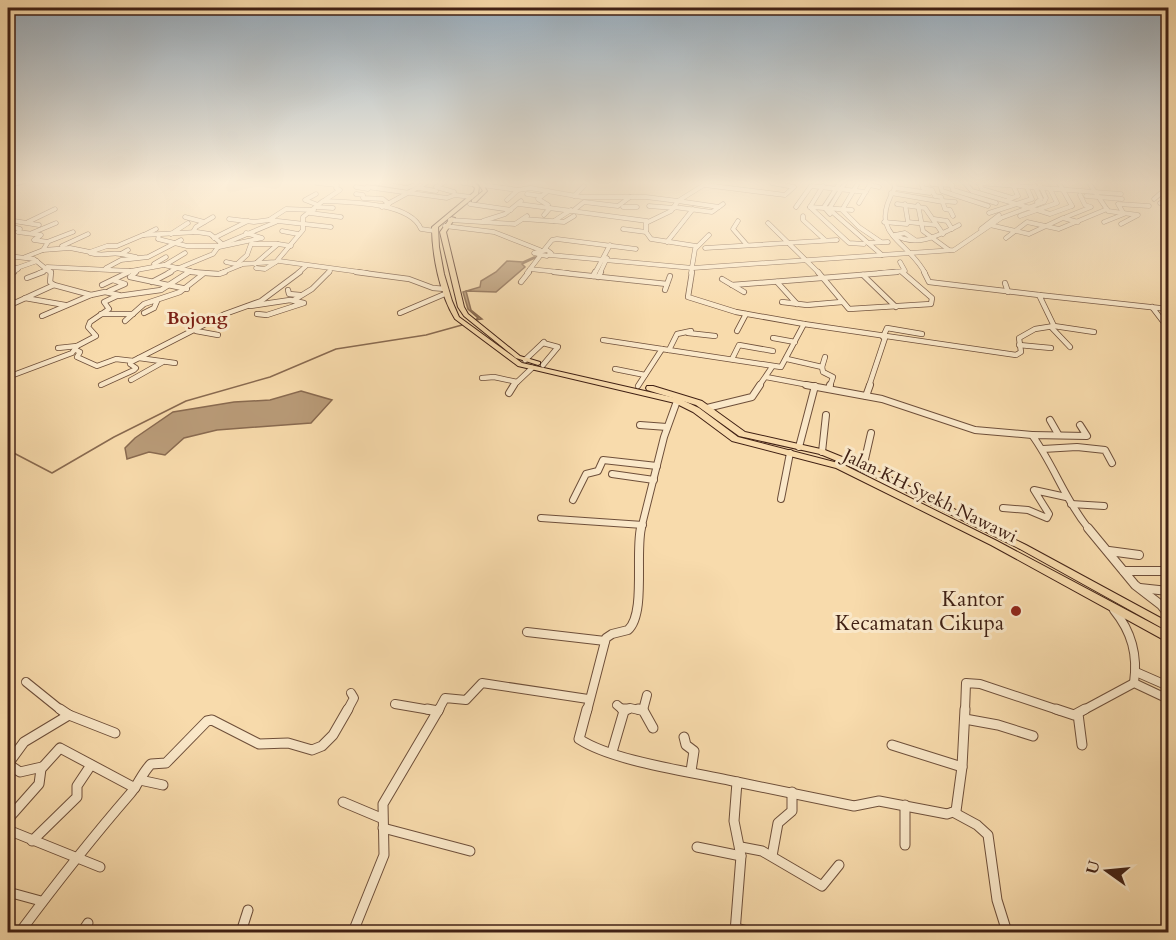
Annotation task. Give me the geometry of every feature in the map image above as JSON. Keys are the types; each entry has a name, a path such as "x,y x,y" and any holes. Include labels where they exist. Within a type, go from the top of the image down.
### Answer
{"main road":[{"path":"439,227 443,228"},
{"name":"Jalan KH Syekh Nawawi","path":"443,228 447,291 452,311 457,318 516,363 688,398 707,408 742,434 822,452 862,468 1023,547 1168,632"},
{"name":"Jalan KH Syekh Nawawi","path":"443,228 461,307 465,315 525,360 677,401 696,410 735,439 849,471 994,543 1112,607 1168,632"}],"street":[{"path":"13,227 20,229 18,232 42,235 34,240 61,241"},
{"path":"32,233 47,227"},
{"path":"171,234 182,227"},
{"path":"191,234 196,227 205,229"},
{"path":"213,238 237,227 254,230"},
{"path":"153,282 178,268 213,254 220,246 263,227"},
{"path":"226,262 267,268 278,262 303,230 302,227"},
{"path":"419,227 421,229 450,227"},
{"path":"470,230 491,227 500,230 496,233"},
{"path":"647,227 646,232 650,238 696,246"},
{"path":"666,242 678,227"},
{"path":"734,227 733,229 747,245"},
{"path":"771,227 852,310 928,305 932,298 902,272"},
{"path":"811,227 825,240"},
{"path":"832,229 862,227 880,242"},
{"path":"886,227 889,234 920,264 931,284 1168,309"},
{"path":"922,227 923,231 946,249"},
{"path":"937,227 943,234"},
{"path":"915,240 905,233 895,235 902,240 915,240 932,238 956,227"},
{"path":"946,249 956,246 982,227"},
{"path":"443,228 492,235 542,251 693,267 957,249 989,227"},
{"path":"999,227 1032,234 1043,227"},
{"path":"1006,238 1021,227"},
{"path":"1048,227 1059,229 1065,227"},
{"path":"443,228 496,233 542,251"},
{"path":"847,228 878,254"},
{"path":"143,237 156,229"},
{"path":"622,229 646,232"},
{"path":"832,229 851,244 888,242"},
{"path":"282,231 298,234"},
{"path":"43,250 50,241 73,232"},
{"path":"117,246 133,237 207,232 220,246"},
{"path":"58,248 88,234"},
{"path":"27,278 48,268 76,267 131,271 164,265 203,274 224,273 239,265 247,255 251,244 261,236 233,234"},
{"path":"159,235 158,239 175,243 228,247 238,243 291,246"},
{"path":"709,235 696,246 688,297 746,314 884,338 1016,355 1021,352 1019,338 1035,329 1053,327 1094,332"},
{"path":"521,282 542,251 554,239 636,249"},
{"path":"153,254 181,240"},
{"path":"705,248 837,240"},
{"path":"255,266 278,244"},
{"path":"90,252 107,246 117,246 128,250 121,254"},
{"path":"595,276 612,246"},
{"path":"24,258 43,250 58,248 90,252 105,259 121,260 165,251"},
{"path":"540,256 542,251"},
{"path":"104,257 113,253 137,257"},
{"path":"164,265 185,253"},
{"path":"8,256 38,261 48,268 52,274 50,282 54,285 91,295"},
{"path":"151,266 166,257"},
{"path":"105,268 121,260"},
{"path":"8,274 38,261"},
{"path":"76,267 83,262"},
{"path":"278,262 330,271 409,279 447,291"},
{"path":"732,285 902,272 906,270 900,262"},
{"path":"58,348 76,348 80,352 77,357 97,366 116,359 131,361 196,331 225,314 250,306 283,286 306,266"},
{"path":"8,267 18,268"},
{"path":"530,269 668,284"},
{"path":"138,270 130,277 172,284 187,289"},
{"path":"102,285 131,271"},
{"path":"8,377 76,348 96,336 88,325 109,309 104,302 141,291 157,291 190,271"},
{"path":"250,306 268,307 291,295 300,295 312,289 330,271"},
{"path":"125,321 149,301 157,301 187,289 203,274"},
{"path":"863,275 896,307"},
{"path":"665,290 670,276"},
{"path":"722,279 744,292"},
{"path":"42,316 91,295 125,284 113,280"},
{"path":"777,282 797,304"},
{"path":"1005,283 1008,292"},
{"path":"8,306 54,285"},
{"path":"996,285 998,291"},
{"path":"400,313 447,291"},
{"path":"105,292 118,294 118,296"},
{"path":"256,314 267,315 304,303 291,295"},
{"path":"1039,295 1053,327 1070,347"},
{"path":"24,298 66,305"},
{"path":"144,313 154,308 157,301"},
{"path":"782,302 797,304 842,302"},
{"path":"1152,307 1165,324"},
{"path":"101,314 134,314"},
{"path":"736,331 746,314"},
{"path":"603,340 781,367 804,324"},
{"path":"866,396 887,328 922,334"},
{"path":"196,331 218,335"},
{"path":"669,350 676,334 691,331"},
{"path":"684,332 715,336"},
{"path":"773,338 795,342"},
{"path":"525,360 544,342 558,347 543,364"},
{"path":"732,359 739,345 773,351"},
{"path":"1019,345 1051,348"},
{"path":"638,386 662,349"},
{"path":"825,357 823,372 833,377 829,389"},
{"path":"139,358 175,363"},
{"path":"787,359 822,367"},
{"path":"101,385 134,370 136,368 130,364 131,361"},
{"path":"131,380 163,362"},
{"path":"707,408 746,400 756,393 772,367"},
{"path":"509,393 532,368"},
{"path":"615,369 645,375"},
{"path":"482,378 495,377 517,382"},
{"path":"766,377 866,396 975,430 1032,435 1087,436 1080,425"},
{"path":"799,447 806,431 809,398 815,386"},
{"path":"677,401 667,427 642,525 636,557 640,580 633,624 627,630 612,632 605,641 579,739 583,744 612,752 737,782 854,806 869,801 905,805 939,813 953,812 977,825 988,835 997,900 1007,933"},
{"path":"822,452 826,415"},
{"path":"1050,420 1058,434"},
{"path":"640,425 667,427"},
{"path":"862,468 871,433"},
{"path":"1032,435 1043,449 1071,504 1124,571 1168,614"},
{"path":"1043,449 1105,450 1112,463"},
{"path":"781,499 790,453"},
{"path":"573,500 586,474 598,471 603,460 657,466"},
{"path":"638,478 642,465"},
{"path":"612,474 654,480"},
{"path":"1003,508 1028,510 1047,518 1049,514 1034,490 1066,497"},
{"path":"1071,504 1104,506"},
{"path":"541,518 642,525"},
{"path":"1109,551 1139,555"},
{"path":"1124,571 1168,573 1166,570 1168,570"},
{"path":"1139,588 1168,591"},
{"path":"1112,607 1122,618 1130,635 1136,672 1134,683"},
{"path":"527,632 605,641"},
{"path":"1136,672 1168,686"},
{"path":"26,682 43,692 61,711 115,733"},
{"path":"953,812 956,811 962,767 964,687 966,683 972,682 1063,712 1078,714 1134,683"},
{"path":"353,933 384,855 381,818 383,804 394,782 411,760 447,697 466,700 482,683 588,699"},
{"path":"1134,683 1168,699"},
{"path":"20,933 74,859 151,764 166,763 210,719 259,744 288,743 312,750 333,735 354,698 351,693"},
{"path":"647,695 643,710 652,728"},
{"path":"395,704 438,711"},
{"path":"612,752 620,708 643,710"},
{"path":"1078,714 1082,745"},
{"path":"44,766 20,772 8,764 24,742 69,715"},
{"path":"965,719 998,725 1032,736"},
{"path":"684,737 687,746 694,751 691,771"},
{"path":"892,745 962,767"},
{"path":"8,819 39,784 40,773 44,766 57,750 64,748 92,765 137,784 163,785"},
{"path":"32,841 77,797 79,793 77,786 92,765"},
{"path":"737,782 734,821 741,851 736,930 752,933"},
{"path":"772,856 778,823 792,811 792,792"},
{"path":"343,802 355,803 366,814 381,818"},
{"path":"905,805 905,845"},
{"path":"383,828 414,838 432,839 470,851"},
{"path":"8,830 74,859 100,867"},
{"path":"697,847 741,851 753,847 772,856 803,879 822,886 839,865"},
{"path":"8,892 41,902"},
{"path":"241,933 248,910"}],"shaded area":[{"path":"537,257 522,264 525,267 496,292 466,291 480,287 481,281 496,272 507,261 523,262"},
{"path":"466,291 471,310 482,319 475,320 478,318 468,309 463,292"},
{"path":"301,391 332,400 311,423 217,430 184,438 165,455 149,452 127,459 125,448 135,438 173,412 234,402 270,400"}],"waterway":[{"path":"8,450 52,473 114,437 186,401 270,377 336,349 426,335 462,325"}],"place":[{"name":"Kantor Kecamatan Cikupa","path":"1016,611"}],"district":[{"name":"Bojong","path":"197,318"}]}
